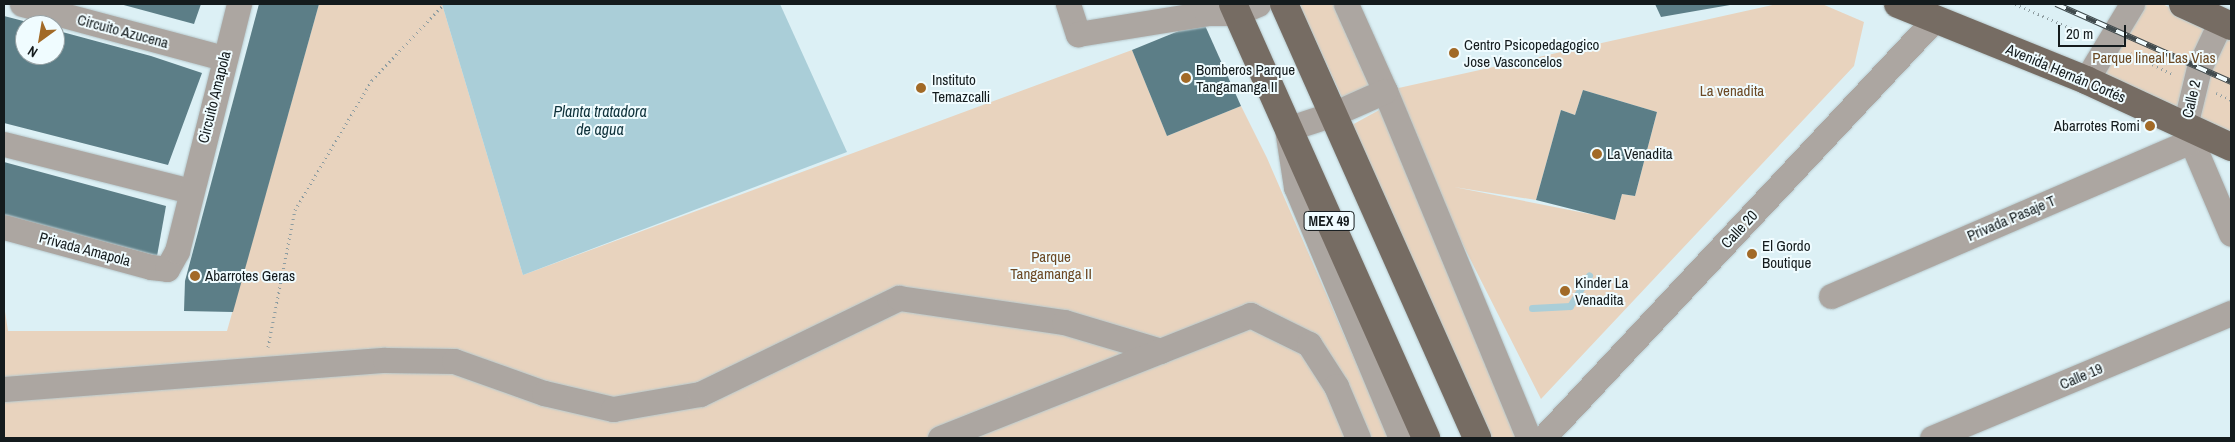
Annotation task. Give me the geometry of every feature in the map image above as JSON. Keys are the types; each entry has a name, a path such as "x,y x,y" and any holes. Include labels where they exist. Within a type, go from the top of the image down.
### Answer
{"main road":[{"name":"MEX 49","path":"1284,4 1476,438"},
{"name":"Avenida Hernán Cortés","path":"1898,4 2086,80 2188,133 2231,147"},
{"path":"2183,4 2226,23"},
{"name":"MEX 49","path":"1243,7 1287,129 1426,438"}],"street":[{"name":"Circuito Azucena","path":"22,4 224,58"},
{"name":"Circuito Amapola","path":"167,269 177,251 190,191 239,4"},
{"path":"1068,4 1078,34 1243,7"},
{"path":"1346,4 1385,91 1529,438"},
{"path":"2086,80 2132,4"},
{"name":"Calle 20","path":"1543,438 1935,19"},
{"name":"Calle 2","path":"2226,23 2198,68 2188,133 2231,234"},
{"path":"1385,91 1333,114 1287,129 1296,188 1401,438"},
{"name":"Privada Pasaje T","path":"1831,296 2188,133"},
{"path":"4,144 190,191"},
{"name":"Privada Amapola","path":"4,227 151,267 167,269"},
{"path":"4,389 385,360 454,361 544,393 613,409 700,394 899,298 1064,322 1161,351"},
{"name":"Calle 19","path":"1932,438 2231,313"},
{"path":"940,438 1250,315 1309,344 1336,386 1358,438"}],"path":[{"path":"2015,4 2108,43 2178,77"},
{"path":"263,369 295,210 372,80 443,5"}],"green space":[{"name":"Parque Tangamanga II","path":"319,4 442,4 523,275 1132,50 1167,136 1241,106 1267,158 1389,438 4,438 4,305 8,331 227,331"},
{"path":"1299,4 1346,4 1383,86 1343,100"},
{"name":"La venadita","path":"1777,4 1822,4 1864,22 1854,66 1541,399 1385,91","holes":["1583,90 1657,112 1635,196 1622,194 1615,219 1454,187 1536,200 1561,110 1575,115"]},
{"name":"Parque lineal Las Vias","path":"2140,4 2162,4 2209,24 2179,114 2097,76"},
{"name":"Parque lineal Las Vias","path":"2224,33 2231,36 2231,138 2194,121"},
{"path":"1381,109 1529,438 1484,438 1341,131"}],"water":[{"name":"Planta tratadora de agua","path":"442,4 780,4 847,152 523,275"}],"building":[{"path":"120,4 201,4 194,24"},
{"path":"259,4 319,4 233,312 184,311 185,281"},
{"path":"1655,4 1730,4 1730,5 1661,17"},
{"path":"4,16 15,19 15,65 65,65 65,33 151,56 202,73 168,165 4,123"},
{"name":"Bomberos Parque Tangamanga II","path":"1203,21 1241,106 1167,136 1132,50"},
{"name":"La Venadita","path":"1583,90 1657,112 1635,196 1622,194 1615,220 1536,200 1561,110 1575,115"},
{"path":"4,162 166,206 157,256 4,215"}],"waterway":[{"path":"1532,308 1570,306 1589,275"}],"railway":[{"path":"2056,4 2231,82"}],"place":[{"name":"Centro Psicopedagogico Jose Vasconcelos","path":"1454,53"},
{"name":"Bomberos Parque Tangamanga II","path":"1186,78"},
{"name":"Instituto Temazcalli","path":"921,88"},
{"name":"Abarrotes Romi","path":"2150,126"},
{"name":"La Venadita","path":"1597,154"},
{"name":"El Gordo Boutique","path":"1752,254"},
{"name":"Abarrotes Geras","path":"195,276"},
{"name":"Kinder La Venadita","path":"1565,291"}]}
